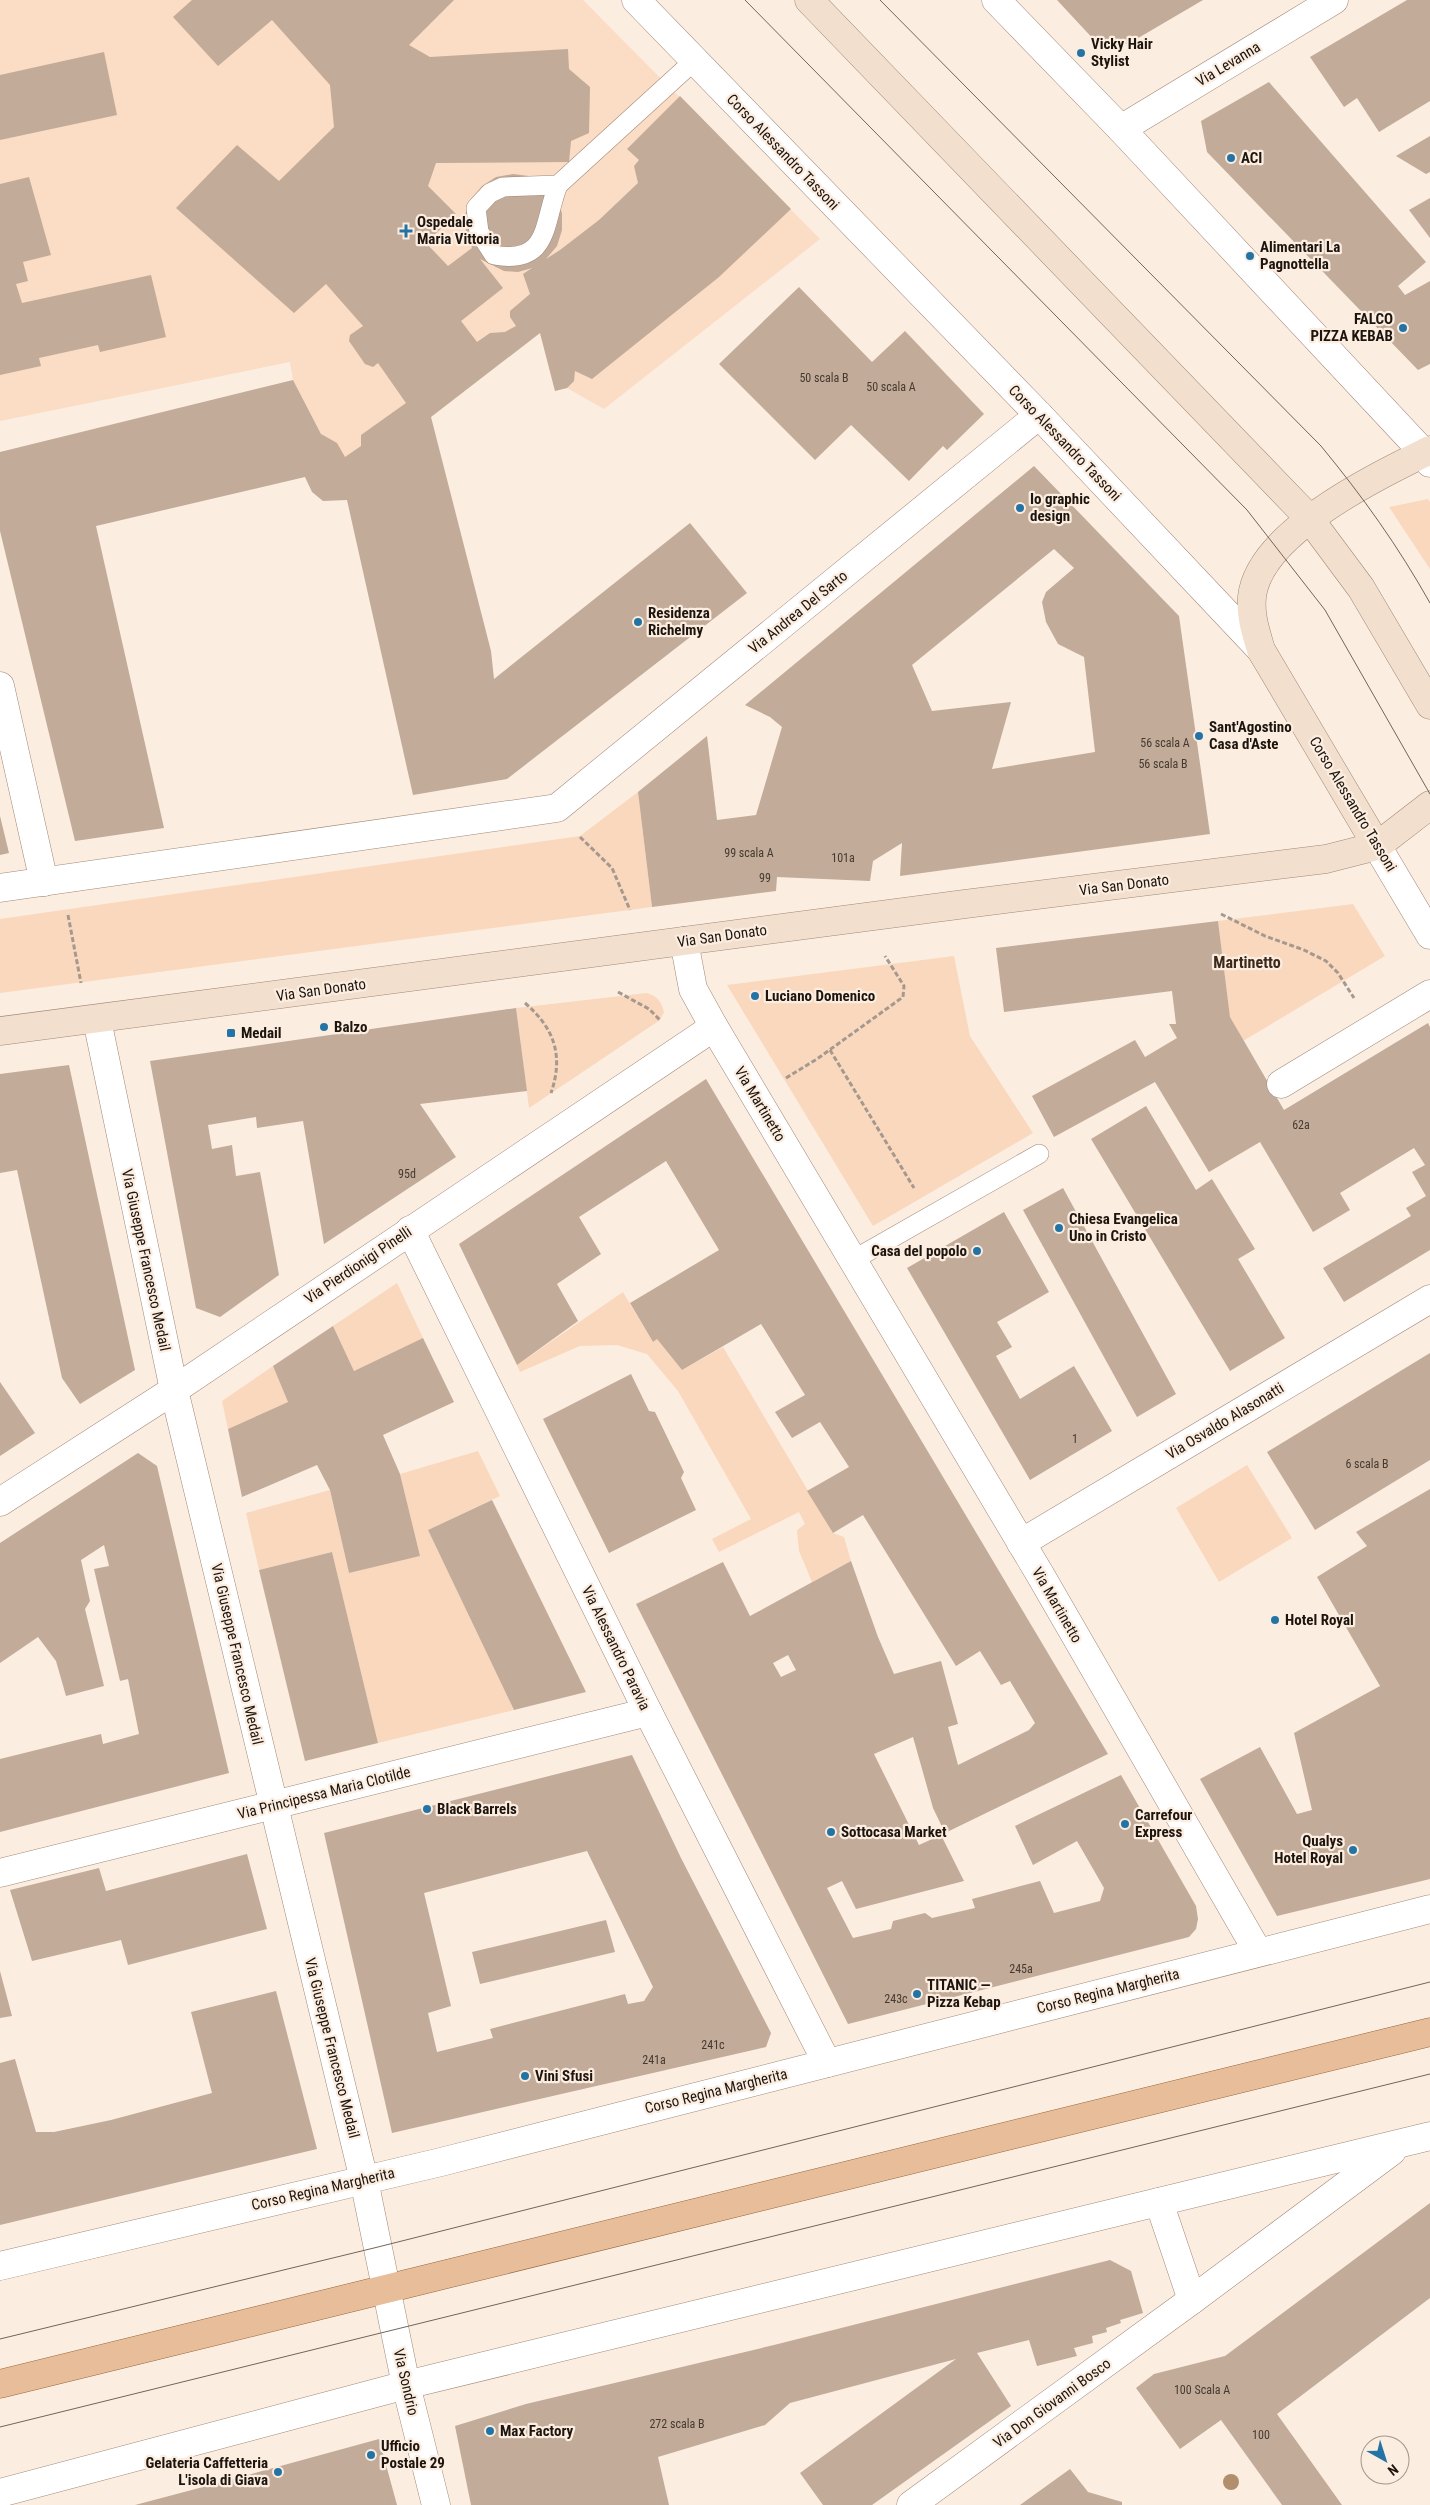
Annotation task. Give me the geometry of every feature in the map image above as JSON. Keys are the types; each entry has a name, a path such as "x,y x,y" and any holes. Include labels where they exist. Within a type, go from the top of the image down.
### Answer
{"main road":[{"path":"0,2384 1430,2032"}],"street":[{"name":"Corso Alessandro Tassoni","path":"636,0 1039,415 1261,650 1430,935"},
{"path":"808,0 1310,518 1361,588 1430,705"},
{"path":"996,0 1121,129 1428,455 1356,489 1310,518 1277,548 1261,572 1252,596 1252,619 1261,650"},
{"name":"Via Levanna","path":"1121,129 1334,0"},
{"name":"Via Andrea Del Sarto","path":"44,882 557,808 1039,415"},
{"path":"0,686 44,882 0,888"},
{"name":"Via San Donato","path":"0,1031 97,1020 684,941 1312,861 1377,846 1430,805"},
{"name":"Via Martinetto","path":"684,941 693,989 714,1027 1021,1543 1258,1952"},
{"path":"1281,1084 1430,994"},
{"name":"Via Giuseppe Francesco Medail","path":"97,1020 174,1390 364,2180 386,2288"},
{"name":"Via Pierdionigi Pinelli","path":"0,1502 174,1390 714,1027"},
{"name":"Via Alessandro Paravia","path":"410,1230 648,1712 827,2063"},
{"name":"Via Osvaldo Alasonatti","path":"1021,1543 1430,1298"},
{"name":"Via Principessa Maria Clotilde","path":"0,1873 648,1712"},
{"name":"Corso Regina Margherita","path":"0,2266 364,2180 1430,1909"},
{"path":"16,2495 406,2385 1430,2136"},
{"name":"Via Don Giovanni Bosco","path":"911,2505 1192,2300 1401,2144"},
{"path":"1159,2202 1192,2300"},
{"name":"Via Sondrio","path":"386,2288 406,2385 436,2505"}],"lane":[{"path":"558,185 502,187 490,193 476,208 479,232 494,254 512,258 528,253 541,242 548,225 549,208 558,185 695,60"},
{"path":"853,1260 1038,1154"}],"path":[{"path":"580,836 612,868 630,910"},
{"path":"67,909 81,983"},
{"path":"1221,914 1265,936 1304,950 1326,961 1338,974 1373,1028"},
{"path":"778,1082 830,1050 904,997 904,986 885,956"},
{"path":"618,992 649,1009 664,1024"},
{"path":"525,1003 541,1017 554,1039 556,1080 549,1100"},
{"path":"830,1050 900,1167 932,1215"}],"shaded area":[{"name":"Ospedale Maria Vittoria","path":"0,0 583,0 820,239 604,409 567,388 555,391 540,333 431,417 340,470 293,380 290,362 0,421"},
{"path":"1428,499 1430,502 1430,569 1389,507"},
{"path":"638,792 652,907 0,993 0,919 580,836"},
{"path":"1353,904 1385,956 1243,1041 1230,1017 1218,921"},
{"path":"954,956 970,1036 1033,1133 873,1226 727,985"},
{"path":"647,993 654,996 662,1005 664,1012 660,1020 529,1108 516,1008"},
{"path":"397,1283 423,1338 354,1371 333,1326"},
{"path":"623,1292 653,1342 657,1339 682,1370 723,1347 833,1533 844,1537 851,1561 812,1582 799,1551 797,1530 805,1524 799,1512 719,1552 712,1539 751,1519 678,1391 647,1354 617,1345 580,1346 520,1372 517,1365"},
{"path":"273,1366 288,1402 228,1429 222,1401"},
{"path":"478,1451 500,1496 428,1530 514,1710 378,1743 332,1552 259,1570 246,1513 330,1490 349,1573 419,1556 400,1474"},
{"path":"1247,1465 1292,1538 1219,1582 1176,1508"}],"building":[{"path":"192,0 454,0 409,45 430,57 568,49 569,69 590,87 589,133 571,141 569,162 436,163 428,186 456,214 426,243 448,266 472,248 466,232 465,215 471,199 482,186 496,177 513,174 529,176 545,185 555,197 562,213 562,230 557,246 546,259 560,250 599,220 638,183 634,166 639,160 627,149 680,96 791,209 719,277 592,379 575,371 574,381 567,388 555,391 540,333 431,417 491,651 494,679 690,523 747,593 507,779 413,795 347,500 323,501 312,492 305,477 96,526 164,828 75,841 0,531 0,452 293,380 321,434 337,443 345,457 361,446 361,435 406,403 378,363 373,367 365,364 349,341 350,335 363,326 326,284 294,313 176,208 237,145 279,181 334,127 330,85 272,20 218,66 173,17","holes":["480,259 504,271 518,272 532,268 523,274 530,294 510,311 510,317 516,326 505,332 490,333 477,342 461,321 503,288"]},
{"path":"1057,0 1203,0 1128,44 1097,43"},
{"path":"1407,0 1430,0 1430,101 1379,132 1357,98 1344,107 1310,57"},
{"path":"104,52 117,115 0,140 0,75"},
{"path":"1269,82 1426,262 1398,286 1405,295 1430,281 1430,364 1418,370 1207,152 1201,121"},
{"path":"1430,136 1430,172 1426,174 1396,156"},
{"path":"29,177 51,255 23,262 28,281 16,284 22,303 151,275 166,337 100,352 98,345 39,358 41,366 0,375 0,184"},
{"path":"1430,198 1430,238 1409,210"},
{"path":"799,287 872,362 905,331 984,414 947,450 943,446 909,481 851,425 815,460 719,364"},
{"path":"1034,466 1179,616 1210,834 900,876 902,843 873,861 870,881 777,877 776,891 652,907 638,792 707,736 717,820 756,815 782,727 770,717 745,705","holes":["1054,549 1074,568 1046,592 1042,602 1046,622 1058,644 1084,657 1095,752 992,769 1011,702 932,711 912,665"]},
{"path":"0,816 9,853 0,855"},
{"path":"1218,921 1230,1017 1284,1110 1428,1023 1430,1027 1430,1250 1344,1302 1323,1268 1411,1216 1406,1208 1426,1196 1412,1172 1425,1165 1414,1148 1340,1193 1350,1210 1313,1232 1260,1142 1209,1172 1155,1082 1054,1137 1032,1096 1135,1040 1145,1057 1177,1038 1169,1024 1176,1024 1172,991 1004,1012 996,948"},
{"path":"516,1008 527,1091 420,1104 456,1157 324,1244 303,1121 257,1128 256,1117 208,1125 212,1149 232,1145 236,1176 260,1172 279,1275 220,1317 196,1308 150,1061"},
{"path":"69,1065 135,1370 80,1404 62,1378 17,1170 0,1173 0,1074"},
{"path":"706,1079 1108,1754 945,1833 933,1808 913,1737 874,1754 919,1845 941,1835 964,1881 856,1909 842,1881 827,1888 853,1938 891,1929 893,1921 925,1913 932,1918 975,1908 972,1899 1040,1881 1054,1913 1100,1901 1104,1888 1077,1841 1033,1865 1015,1826 1121,1775 1196,1906 1198,1919 1196,1929 1189,1937 848,2024 636,1604 723,1562 750,1616 851,1561 878,1637 894,1674 941,1661 958,1724 948,1727 958,1765 1029,1730 1035,1723 1010,1681 1001,1685 980,1651 956,1666 863,1515 833,1533 807,1491 849,1467 820,1422 792,1438 775,1412 805,1395 761,1324 682,1370 657,1339 653,1342 630,1303 719,1250 666,1161 579,1217 601,1254 557,1284 578,1321 517,1365 459,1244","holes":["788,1655 796,1670 781,1677 773,1663"]},
{"path":"1146,1106 1196,1190 1212,1179 1255,1249 1238,1259 1285,1338 1230,1371 1091,1139"},
{"path":"1063,1188 1176,1394 1137,1417 1023,1210"},
{"path":"1004,1212 1049,1292 997,1322 1012,1347 996,1356 1020,1399 1074,1366 1112,1431 1030,1480 907,1268"},
{"path":"333,1326 354,1371 423,1338 454,1402 383,1435 400,1474 420,1556 349,1573 330,1490 317,1465 242,1497 228,1429 288,1402 273,1366"},
{"path":"1430,1353 1430,1460 1315,1530 1267,1452"},
{"path":"631,1374 649,1411 655,1412 684,1472 681,1478 696,1510 609,1553 543,1419"},
{"path":"0,1382 35,1433 0,1456"},
{"path":"138,1453 157,1466 229,1773 0,1832 0,1759 101,1734 103,1744 139,1734 128,1679 120,1681 94,1569 109,1566 104,1545 81,1560 90,1601 85,1609 104,1686 66,1696 56,1661 38,1637 0,1663 0,1543"},
{"path":"1430,1489 1430,1879 1277,1916 1200,1779 1260,1747 1297,1814 1312,1810 1294,1733 1380,1686 1317,1577 1367,1546 1356,1532"},
{"path":"492,1500 586,1692 514,1710 428,1530"},
{"path":"332,1552 378,1743 305,1761 259,1570"},
{"path":"632,1755 681,1858 771,2033 766,2047 392,2133 324,1833","holes":["587,1851 653,1987 644,2001 628,2004 625,1994 490,2029 493,2038 437,2052 428,2013 451,2006 424,1893"]},
{"path":"247,1854 267,1929 128,1965 121,1940 32,1961 10,1890 99,1868 106,1891"},
{"path":"606,1920 615,1952 480,1984 472,1952"},
{"path":"0,1971 12,2016 0,2018"},
{"path":"276,1991 317,2149 0,2225 0,2063 15,2059 36,2132 54,2132 111,2120 212,2093 191,2012"},
{"path":"1430,2203 1430,2298 1277,2414 1342,2505 1282,2505 1221,2420 1180,2449 1136,2388 1154,2374 1225,2356"},
{"path":"1110,2260 1131,2271 1143,2313 1120,2320 1121,2323 1106,2328 1107,2332 1092,2336 1093,2343 1074,2348 1077,2356 1037,2366 1029,2340 977,2353 1011,2406 872,2505 823,2505 800,2473 956,2359 790,2403 765,2425 658,2457 669,2505 471,2505 455,2426 526,2404 774,2345"},
{"path":"379,2439 397,2505 135,2505 237,2478"},
{"path":"1070,2469 1088,2492 1122,2502 1122,2505 1020,2505"}],"tram line":[{"path":"745,0 1247,510 1325,610 1430,794"},
{"path":"880,0 1321,446 1379,522 1430,603"},
{"path":"0,2339 378,2247 1430,1982"},
{"path":"0,2427 1430,2074"}],"place":[{"name":"Vicky Hair Stylist","path":"1081,53"},
{"name":"ACI","path":"1231,158"},
{"name":"Ospedale Maria Vittoria","path":"406,231"},
{"name":"Alimentari La Pagnottella","path":"1250,256"},
{"name":"FALCO PIZZA KEBAB","path":"1403,328"},
{"name":"Io graphic design","path":"1020,508"},
{"name":"Residenza Richelmy","path":"638,622"},
{"name":"Sant'Agostino Casa d'Aste","path":"1199,736"},
{"name":"Luciano Domenico","path":"755,996"},
{"name":"Balzo","path":"324,1027"},
{"name":"Medail","path":"231,1033"},
{"name":"Chiesa Evangelica Uno in Cristo","path":"1059,1228"},
{"name":"Casa del popolo","path":"977,1251"},
{"name":"Hotel Royal","path":"1275,1620"},
{"name":"Black Barrels","path":"427,1809"},
{"name":"Carrefour Express","path":"1125,1824"},
{"name":"Sottocasa Market","path":"831,1832"},
{"name":"Qualys Hotel Royal","path":"1353,1850"},
{"name":"TITANIC — Pizza Kebap","path":"917,1994"},
{"name":"Vini Sfusi","path":"525,2076"},
{"name":"Max Factory","path":"490,2431"},
{"name":"Ufficio Postale 29","path":"371,2455"},
{"name":"Gelateria Caffetteria L'isola di Giava","path":"278,2472"}],"district":[{"name":"Martinetto","path":"1247,962"}]}
